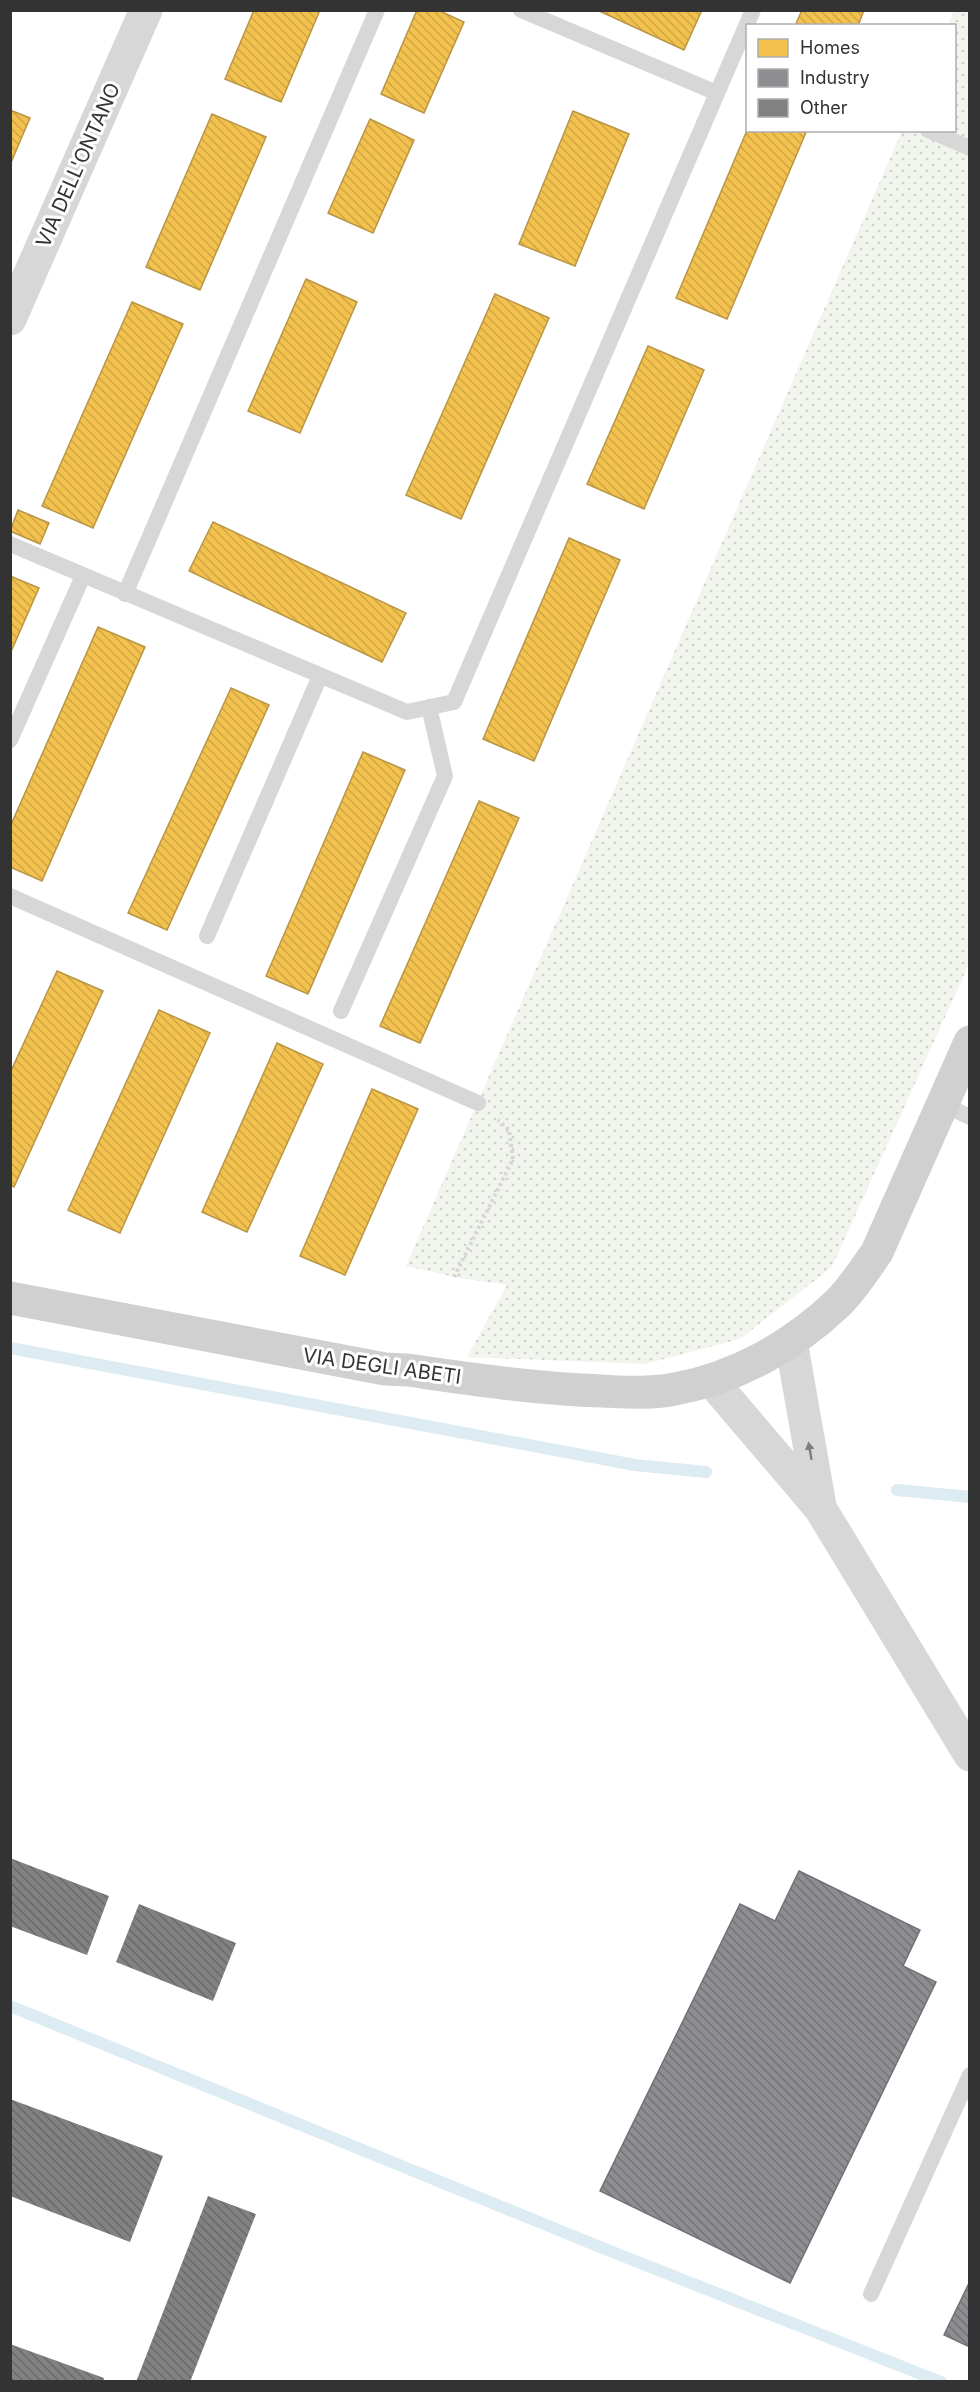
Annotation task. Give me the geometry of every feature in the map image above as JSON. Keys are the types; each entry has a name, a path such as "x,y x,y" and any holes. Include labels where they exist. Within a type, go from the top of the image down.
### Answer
{"street":[{"name":"VIA DELL'ONTANO","path":"10,319 146,10"},
{"name":"VIA DEGLI ABETI","path":"10,1298 385,1369 548,1389 630,1392 673,1390 711,1380 754,1363 791,1341 839,1302 877,1252 956,1111 969,1042"},
{"path":"791,1341 820,1508"},
{"path":"711,1380 820,1508 969,1755"}],"lane":[{"path":"125,594 377,10"},
{"path":"521,10 717,93"},
{"path":"10,544 408,712 454,702 717,93 742,52 746,37"},
{"path":"933,132 969,148"},
{"path":"10,740 83,576"},
{"path":"207,936 320,676"},
{"path":"341,1011 445,776 429,707"},
{"path":"10,896 478,1102"},
{"path":"871,2294 969,2075"}],"path":[{"path":"454,1277 513,1159 509,1130 478,1102"}],"shaded area":[{"path":"954,11 969,11 969,964 832,1267 740,1339 645,1364 467,1357 507,1285 454,1277 406,1266 902,132 956,132 956,24 948,24"}],"building: Homes":[{"path":"254,10 320,10 281,102 225,79"},
{"path":"417,10 438,10 464,22 424,113 381,94"},
{"path":"597,10 702,10 684,50"},
{"path":"802,10 864,10 859,24 796,24"},
{"path":"10,110 30,118 10,165"},
{"path":"573,111 629,134 575,266 519,244"},
{"path":"212,114 266,137 200,290 146,267"},
{"path":"370,119 414,140 373,233 328,213"},
{"path":"746,132 806,132 727,319 676,298"},
{"path":"306,279 357,302 300,433 248,411"},
{"path":"495,294 549,318 461,519 406,495"},
{"path":"132,302 183,324 93,528 42,506"},
{"path":"648,346 704,370 644,509 587,484"},
{"path":"18,510 49,523 40,544 10,531"},
{"path":"213,522 406,613 382,662 189,571"},
{"path":"569,538 620,560 534,761 483,739"},
{"path":"10,576 39,588 10,654"},
{"path":"98,627 145,647 42,881 10,867 10,827"},
{"path":"231,688 269,705 167,930 128,913"},
{"path":"363,752 405,770 308,994 266,976"},
{"path":"479,801 519,818 420,1043 380,1026"},
{"path":"57,971 103,991 14,1187 10,1185 10,1073"},
{"path":"159,1010 210,1033 120,1233 68,1210"},
{"path":"277,1043 323,1064 247,1232 202,1212"},
{"path":"372,1089 418,1109 345,1275 300,1256"}],"building: Industry":[{"path":"799,1871 920,1930 903,1966 936,1982 790,2283 600,2191 740,1904 775,1921"},
{"path":"970,2281 970,2347 944,2335"}],"building: Other":[{"path":"10,1858 109,1896 87,1955 10,1926"},
{"path":"139,1904 236,1943 213,2001 116,1962"},
{"path":"10,2099 163,2156 130,2242 10,2196"},
{"path":"208,2196 256,2214 190,2382 136,2382"},
{"path":"10,2344 104,2378 103,2382 10,2382"}],"waterway":[{"path":"10,1348 635,1465 706,1472"},
{"path":"897,1490 970,1497"},
{"path":"10,2006 605,2249 941,2382"}]}
